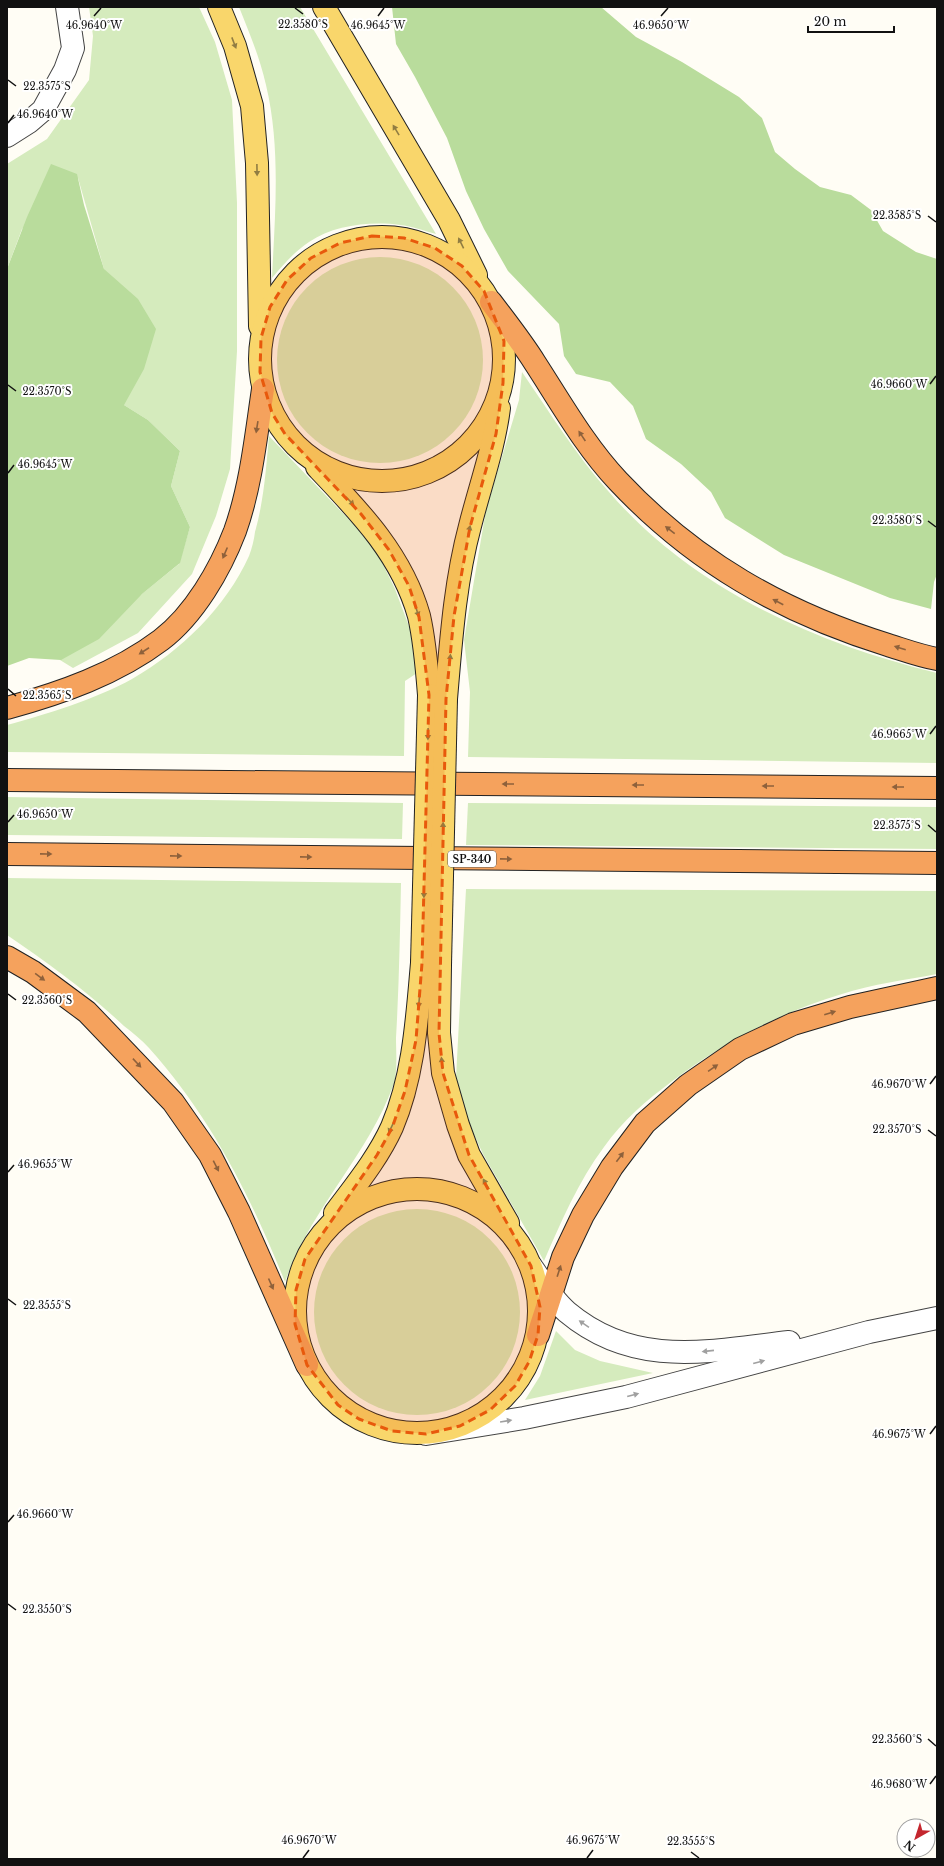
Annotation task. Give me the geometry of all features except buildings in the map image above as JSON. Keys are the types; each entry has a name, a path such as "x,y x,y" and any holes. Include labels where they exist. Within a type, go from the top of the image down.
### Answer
{"highway":[{"path":"487,296 534,361 584,439 617,481 663,525 721,570 781,604 846,632 937,659"},
{"path":"7,708 51,696 117,668 162,640 194,607 219,569 235,530 250,473 263,389"},
{"path":"7,780 937,788"},
{"name":"SP-340","path":"7,854 937,863"},
{"path":"7,957 33,972 87,1012 173,1102 210,1155 239,1212 307,1365"},
{"path":"538,1335 563,1257 583,1216 612,1167 645,1123 688,1085 740,1048 793,1024 850,1007 937,988"}],"main road":[{"path":"219,7 235,46 252,106 257,163 258,282 261,338"},
{"path":"324,7 449,220 487,296 504,341 503,383 496,434 470,527 454,616 437,697 431,964 443,1073 458,1125 469,1155 531,1266 540,1307 538,1335 529,1362 515,1386 490,1410 460,1426 426,1434 392,1431 359,1419 338,1405 320,1387 307,1365 298,1341 295,1324 296,1290 305,1260 322,1232 376,1155 392,1128 405,1092 431,964"},
{"path":"437,697 426,655 419,617 409,586 389,550 361,514 285,434 272,413 263,389 259,355 261,338 270,307 287,280 311,258 340,243 372,236 404,238 435,248 462,266 487,296"},
{"path":"303,453 330,470 361,480 392,482 423,475 452,460 476,439 493,413 503,383"},
{"path":"322,1232 346,1210 375,1195 407,1188 439,1190 470,1200 497,1218 519,1243"}],"street":[{"path":"7,136 29,122 43,110 65,70 73,48 67,7"},
{"path":"531,1266 551,1295 566,1312 586,1326 614,1341 647,1350 688,1353 858,1335"},
{"path":"426,1434 524,1418 626,1397 858,1335 937,1318"},
{"path":"909,1324 937,1324"}],"highlighted area":[{"path":"372,236 404,238 435,248 462,266 484,291 504,341 503,383 496,434 470,527 454,616 446,699 439,1033 443,1073 469,1155 531,1266 540,1307 538,1335 529,1362 515,1386 490,1410 460,1426 426,1434 392,1431 359,1419 338,1405 307,1365 295,1324 296,1290 305,1259 377,1155 392,1128 405,1091 416,1040 422,963 429,695 419,617 409,586 389,550 361,514 285,434 272,413 260,372 261,338 270,307 287,280 311,258 340,243"}],"green space":[{"path":"89,7 199,7 215,42 232,100 237,203 237,351 230,469 216,516 192,574 138,633 73,668 60,660 179,564 190,527 171,486 180,451 148,420 124,405 104,269 78,178 22,229 7,269 7,164 47,139 89,80 93,36"},
{"path":"239,7 300,7 436,234 409,226 389,224 365,224 341,228 319,236 309,242 298,250 272,278 276,181 274,133 264,75"},
{"path":"392,7 601,7 636,37 682,62 739,97 762,118 775,152 795,169 820,187 851,195 871,210 883,231 916,252 937,259 937,574 934,582 931,609 890,598 784,555 725,518 711,492 681,464 646,439 633,406 610,382 576,374 564,356 559,324 508,271 484,229 466,191 447,138 396,44"},
{"path":"51,164 77,174 84,205 104,269 138,299 156,329 144,369 124,405 148,420 180,451 171,486 190,527 180,563 142,594 99,639 61,660 29,658 7,666 7,269 27,217"},
{"path":"380,257 400,259 419,265 437,274 453,287 466,303 475,321 481,340 483,360 481,380 475,399 466,417 453,433 437,446 419,455 400,461 380,463 360,461 341,455 323,446 307,433 294,417 285,399 279,380 277,360 279,340 285,321 294,303 307,287 323,274 341,265 360,259"},
{"path":"522,372 564,434 597,478 642,526 678,557 717,584 758,608 801,628 846,646 891,661 937,673 937,763 468,757 470,692 464,640 486,510 519,400"},
{"path":"269,436 356,527 379,556 395,589 413,637 417,673 405,681 404,756 7,752 7,725 55,711 103,693 132,679 168,655 215,610 239,575 251,550 263,496"},
{"path":"7,797 403,803 402,839 7,835"},
{"path":"468,803 937,807 937,849 466,845"},
{"path":"7,878 401,883 395,1081 382,1112 369,1137 308,1231 295,1256 285,1282 258,1219 228,1159 192,1102 171,1074 143,1042 96,1001 53,967 7,935"},
{"path":"466,889 937,891 937,974 854,991 796,1010 753,1030 711,1054 671,1082 635,1112 611,1137 578,1188 544,1261 483,1154 465,1115 456,1078"},
{"path":"417,1209 437,1211 456,1217 465,1221 490,1239 508,1264 512,1273 518,1292 520,1312 518,1332 512,1351 508,1360 490,1385 465,1403 456,1407 437,1413 417,1415 397,1413 378,1407 369,1403 344,1385 326,1360 322,1351 316,1332 314,1312 316,1292 322,1273 326,1264 344,1239 369,1221 378,1217 397,1211"},
{"path":"556,1331 575,1350 600,1361 653,1373 525,1400 540,1376"}]}
